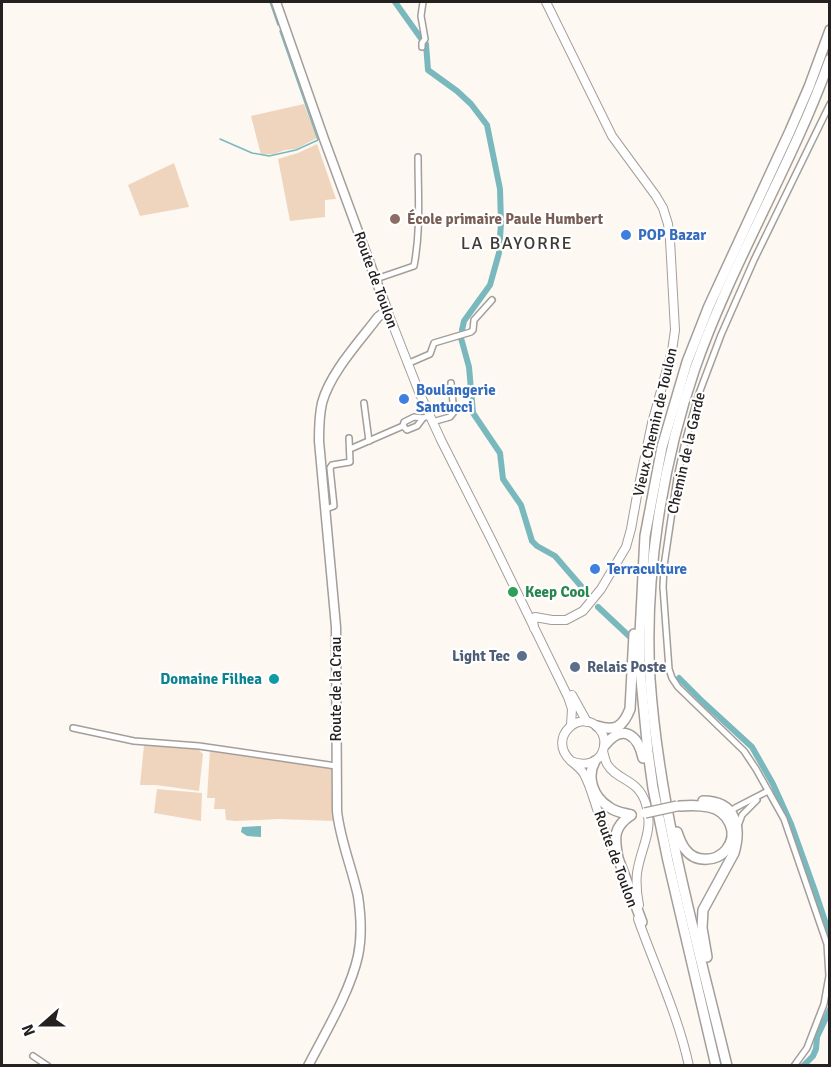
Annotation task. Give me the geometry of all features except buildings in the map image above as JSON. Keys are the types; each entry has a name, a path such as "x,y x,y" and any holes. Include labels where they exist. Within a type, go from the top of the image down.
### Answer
{"highway":[{"path":"597,726 607,729 618,727 626,719 630,709 639,573 645,536 662,447 687,362 709,306 794,122 830,30"},
{"path":"728,1065 686,897 666,804 650,676 652,584 660,509 671,449 696,365 716,314 800,135 830,59"},
{"path":"645,536 640,634 642,691 648,752 668,861 714,1065"},
{"path":"652,584 656,693 661,742 674,819 684,849 692,856 702,860 708,860 726,851 731,840 733,815"},
{"path":"604,748 611,737 622,734 633,736 641,747 659,845 714,1065"},
{"path":"595,761 590,778 599,797 609,808 631,815"},
{"path":"592,793 608,811 618,815 645,813 710,801 722,804 733,815 737,829 735,853 704,910 702,928 728,1065"},
{"path":"679,806 707,806 733,815"},
{"path":"631,815 620,823 615,840 618,858 642,922"}],"main road":[{"name":"Route de Toulon","path":"276,2 380,292 428,418 587,722"},
{"name":"Vieux Chemin de Toulon","path":"534,623 566,620 583,612 601,589 626,547 652,423 672,351 675,330 670,240 663,208 612,136 546,2"},
{"path":"378,317 380,292"},
{"name":"Route de la Crau","path":"308,1065 349,983 358,956 360,937 358,896 339,827 336,801 336,627 319,420 330,382 378,317 387,310"},
{"name":"Route de Toulon","path":"496,550 534,623 570,703 573,716 571,725"},
{"path":"581,721 597,726 604,738 604,748 600,757 583,764 572,761 566,756 563,750 563,736 571,725 581,721"},
{"name":"Route de Toulon","path":"604,748 605,760 610,768 635,786 647,807 649,828 637,876 642,922 654,962"},
{"name":"Route de Toulon","path":"572,761 583,772 592,793 677,1023 689,1065"}],"street":[{"path":"423,2 421,16 423,43"},
{"name":"Chemin de la Garde","path":"794,1065 807,1048 824,1004 829,976 827,944 784,819 744,751 678,687 672,678 669,669 663,587 677,478 684,446 709,363 754,260 830,104"},
{"path":"376,279 414,266 418,246 418,157"},
{"path":"407,363 430,354 434,343 471,332 474,320 492,300"},
{"path":"350,448 403,426 407,430 428,418 450,417 454,412 451,383"},
{"path":"364,403 369,441"},
{"path":"326,509 334,506 330,468 332,465 350,462 350,438"},
{"path":"73,728 134,741 199,746 336,766"},
{"path":"733,815 768,792"},
{"path":"733,815 768,792"},
{"path":"33,1056 48,1065"}],"shaded area":[{"path":"304,104 317,138 296,149 261,155 251,116"},
{"path":"317,144 336,199 325,200 325,217 290,221 278,159"},
{"path":"174,163 189,207 140,216 128,185"},
{"path":"144,745 195,746 203,754 199,791 140,785"},
{"path":"210,750 332,768 334,821 226,820 225,809 214,809 215,798 207,798"},
{"path":"157,789 202,793 201,821 154,813"}],"water":[{"path":"261,826 261,837 247,836 241,832 242,827"}],"waterway":[{"path":"270,2 278,25"},
{"path":"395,2 426,44 428,70 471,104 487,125 500,189 499,253 490,285 464,321 462,330"},
{"path":"220,139 252,153 269,156 296,150 318,140 280,31"},
{"path":"461,338 469,367 473,413 500,453 503,479 521,505 532,541 555,556 587,593"},
{"path":"598,607 629,636"},
{"path":"679,678 752,747 773,784 791,824 830,936"},
{"path":"803,1066 813,1056 817,1037 830,1009"}],"place":[{"name":"École primaire Paule Humbert","path":"395,219"},
{"name":"POP Bazar","path":"626,235"},
{"name":"Boulangerie Santucci","path":"404,399"},
{"name":"Terraculture","path":"595,569"},
{"name":"Keep Cool","path":"513,592"},
{"name":"Light Tec","path":"522,656"},
{"name":"Relais Poste","path":"575,667"},
{"name":"Domaine Filhea","path":"274,679"}],"district":[{"name":"LA BAYORRE","path":"517,243"}]}
